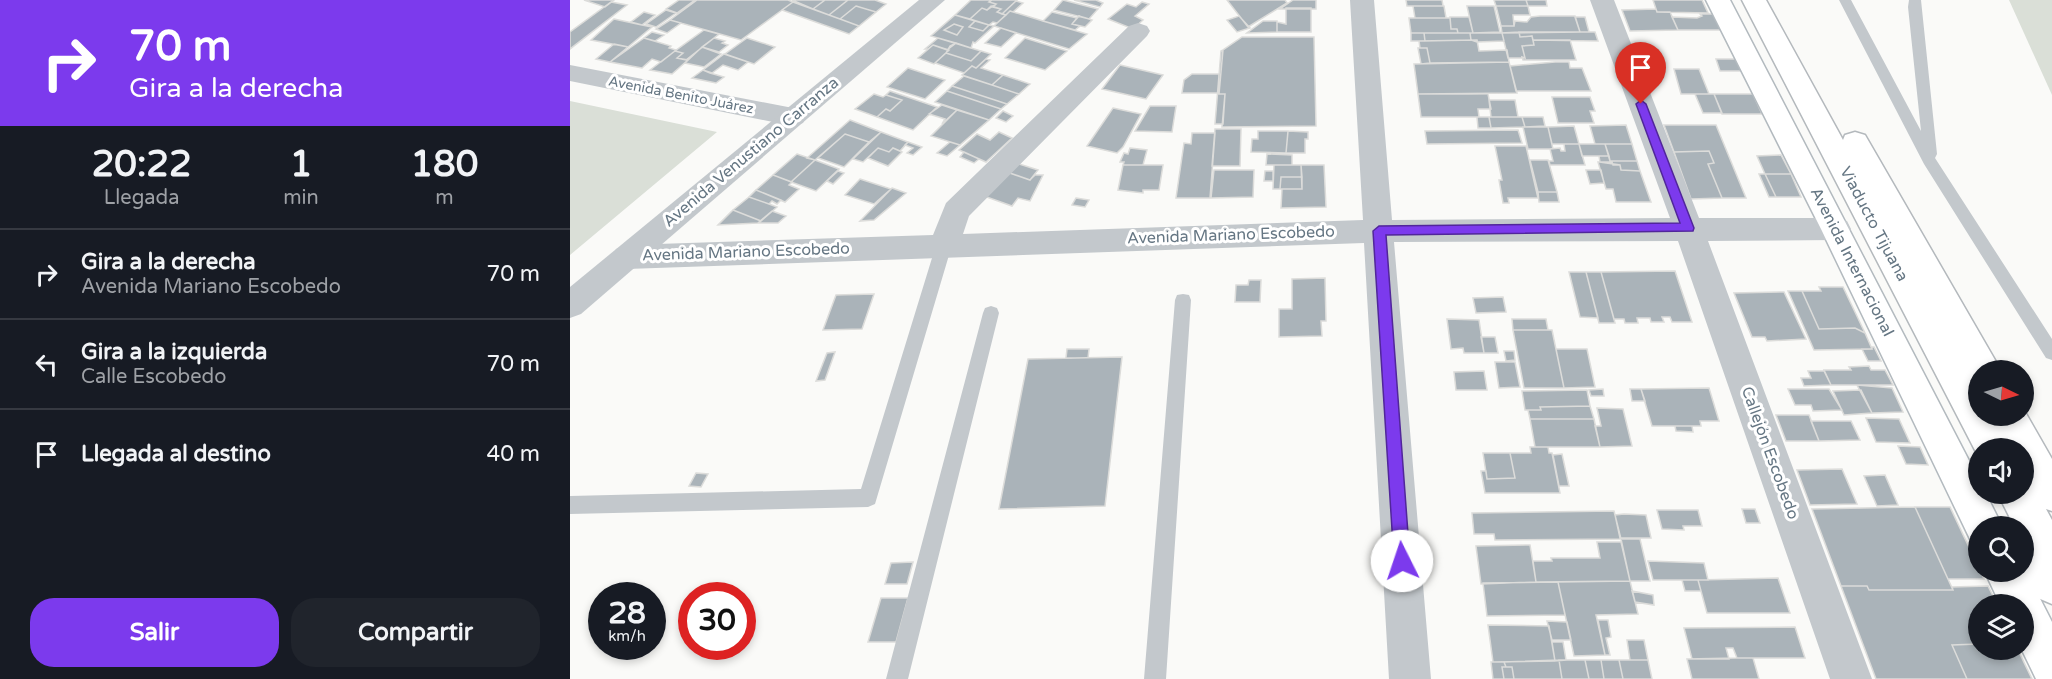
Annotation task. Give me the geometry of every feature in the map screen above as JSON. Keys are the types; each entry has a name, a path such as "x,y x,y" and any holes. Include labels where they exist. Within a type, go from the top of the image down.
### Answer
{"main road":[{"name":"Avenida Internacional","path":"1718,0 1836,229 1978,516"},
{"name":"Avenida Internacional","path":"1746,0 1976,438"},
{"name":"Viaducto Tijuana","path":"1754,0 1988,438"},
{"name":"Viaducto Tijuana","path":"1763,0 1968,375"},
{"path":"1775,0 1977,360"},
{"path":"2014,426 2052,494"},
{"path":"2034,495 2052,528"},
{"path":"2023,504 2052,558"},
{"path":"2034,549 2052,584"},
{"path":"2034,630 2052,667"}],"street":[{"name":"Avenida Venustiano Carranza","path":"570,306 933,0"},
{"path":"1362,0 1410,679"},
{"name":"Callejón Escobedo","path":"1602,0 1688,228 1851,679"},
{"path":"944,245 956,211 1138,31"},
{"name":"Avenida Benito Juárez","path":"570,73 793,117"},
{"name":"Avenida Mariano Escobedo","path":"627,257 1379,231 1836,229"}],"lane":[{"path":"1845,0 1931,164 2052,353"},
{"path":"1915,0 1931,164"},
{"path":"570,505 868,498 944,245"},
{"path":"1155,679 1183,300"},
{"path":"897,679 991,314"}],"shaded area":[{"path":"2009,0 2052,0 2052,95"},
{"path":"570,101 717,132 570,255"}],"building":[{"path":"584,0 614,0 605,7"},
{"path":"679,0 695,0 677,13 666,9"},
{"path":"697,0 788,0 793,2 741,40 670,20"},
{"path":"792,0 825,0 813,9"},
{"path":"825,0 848,0 829,15 813,9"},
{"path":"848,0 875,0 886,4 876,12 856,6 840,19 829,15"},
{"path":"971,0 991,0 989,2 996,4 987,10 982,8 970,19 955,15"},
{"path":"1017,0 1002,14 997,12 1001,9 993,7 996,4 989,2"},
{"path":"1063,0 1098,9 1089,19 1054,10"},
{"path":"1074,0 1096,0 1103,3 1100,7"},
{"path":"1227,0 1285,0 1287,3 1248,27"},
{"path":"1293,0 1316,0 1316,9 1280,9"},
{"path":"1406,0 1442,0 1443,6 1407,6"},
{"path":"1494,0 1526,0 1528,6 1496,6"},
{"path":"1526,0 1546,0 1547,6 1528,6"},
{"path":"1653,0 1702,0 1708,13 1657,12"},
{"path":"1016,1 1023,3 1013,12 1002,14"},
{"path":"611,2 627,5 570,49 570,32"},
{"path":"793,2 859,26 849,34 782,10"},
{"path":"1142,2 1149,4 1135,16 1143,20 1133,29 1108,19 1127,4 1136,7"},
{"path":"856,6 876,12 859,26 840,19"},
{"path":"991,6 1001,9 997,12 1006,15 997,23 993,22 989,25 970,19 982,8 987,10"},
{"path":"1413,6 1444,6 1446,18 1415,18"},
{"path":"1467,6 1494,6 1500,32 1473,33"},
{"path":"1496,6 1528,6 1530,15 1513,15 1514,26 1501,26"},
{"path":"1286,8 1311,8 1311,32 1277,32 1277,22 1286,24"},
{"path":"1656,9 1657,12 1670,12 1678,30 1630,31 1622,10"},
{"path":"666,10 676,13 656,27 646,24"},
{"path":"1010,11 1087,34 1069,49 994,26"},
{"path":"644,12 655,15 642,25 631,22"},
{"path":"1052,12 1077,18 1072,24 1080,26 1075,30 1043,21"},
{"path":"1700,14 1714,14 1722,30 1678,30 1672,17 1697,18 1702,16"},
{"path":"955,15 975,21 969,27 983,31 989,25 994,26 975,43 973,42 971,48 931,36","holes":["954,24 963,27 957,35 944,30"]},
{"path":"1079,16 1092,20 1085,27 1072,24"},
{"path":"1239,16 1250,28 1237,32 1227,20"},
{"path":"1575,16 1580,32 1502,33 1501,26 1514,26 1515,21 1527,22 1531,17"},
{"path":"1450,17 1469,17 1473,33 1458,33 1457,29 1451,29"},
{"path":"1575,17 1585,17 1589,32 1580,32"},
{"path":"1409,18 1450,18 1451,29 1457,29 1458,33 1411,33"},
{"path":"614,19 652,27 628,47 591,40"},
{"path":"670,20 681,23 667,33 656,29"},
{"path":"975,21 989,25 983,31 969,27"},
{"path":"1263,21 1277,21 1277,32 1247,33"},
{"path":"954,24 963,27 957,35 944,30"},
{"path":"1001,28 1016,33 1001,47 985,43"},
{"path":"704,30 719,34 686,60 677,58 683,53 675,51"},
{"path":"652,32 664,35 655,41 644,38"},
{"path":"1519,32 1520,37 1532,36 1534,45 1522,46 1525,58 1508,58 1502,33"},
{"path":"1519,32 1595,32 1598,41 1533,40 1532,36 1520,37"},
{"path":"1411,33 1424,33 1425,41 1411,41"},
{"path":"1424,33 1470,33 1471,40 1425,41"},
{"path":"1470,33 1502,33 1504,41 1477,42 1471,40"},
{"path":"1242,37 1314,37 1316,126 1222,127 1225,94 1219,94 1223,50"},
{"path":"644,38 671,46 669,48 676,50 661,62 652,59 642,68 610,62"},
{"path":"714,38 725,41 722,43 728,45 719,52 702,47"},
{"path":"747,38 775,47 754,64 725,54"},
{"path":"938,38 956,43 947,50 933,45 925,49"},
{"path":"1025,38 1067,51 1045,70 1005,58"},
{"path":"1477,40 1479,51 1507,50 1509,62 1430,63 1427,48 1420,48 1419,41"},
{"path":"1533,40 1570,40 1576,60 1523,60 1522,57 1525,58 1522,46 1534,45"},
{"path":"956,43 981,51 971,61 946,53 950,46"},
{"path":"614,44 628,47 610,62 596,59"},
{"path":"933,45 949,50 934,64 918,58"},
{"path":"702,47 721,54 704,67 685,63"},
{"path":"1418,48 1427,48 1430,63 1421,64"},
{"path":"1223,50 1219,94 1225,94 1223,124 1215,124 1221,51"},
{"path":"675,51 683,53 677,58 688,60 672,74 650,70"},
{"path":"981,51 991,54 976,68 972,66 964,73 935,63 946,53 971,61"},
{"path":"724,54 748,62 738,70 723,65 712,73 703,70"},
{"path":"986,59 990,60 981,68 1003,75 992,85 962,75 972,66 976,68"},
{"path":"1716,59 1736,59 1742,71 1720,71"},
{"path":"1509,62 1517,93 1418,94 1414,64"},
{"path":"1569,62 1570,68 1582,68 1591,91 1516,91 1510,66"},
{"path":"1120,65 1163,75 1146,99 1102,89"},
{"path":"908,68 945,80 925,99 887,87"},
{"path":"1674,69 1699,69 1709,94 1681,94"},
{"path":"703,70 724,77 716,83 692,78"},
{"path":"1192,74 1219,74 1218,93 1182,93 1184,80"},
{"path":"1003,75 1030,84 1019,94 992,85"},
{"path":"964,76 1019,94 1007,104 952,86"},
{"path":"952,86 1007,104 1001,109 947,91"},
{"path":"890,91 937,107 913,130 877,117 886,109 890,111 902,100 886,95"},
{"path":"947,91 1001,109 989,120 935,102"},
{"path":"874,94 902,100 890,111 886,109 877,117 855,109"},
{"path":"1418,94 1488,94 1491,109 1478,109 1479,117 1421,117"},
{"path":"1695,94 1714,94 1722,113 1703,113"},
{"path":"1714,94 1753,94 1762,114 1722,114"},
{"path":"1552,97 1590,97 1595,111 1590,111 1594,123 1558,123"},
{"path":"1489,100 1515,100 1518,117 1491,117"},
{"path":"942,105 957,110 942,124 945,119 929,114"},
{"path":"1150,106 1176,106 1172,132 1135,131"},
{"path":"1113,108 1141,114 1123,147 1117,153 1087,146"},
{"path":"957,110 989,120 960,145 931,136"},
{"path":"1003,111 1013,116 1006,122 996,118"},
{"path":"1477,117 1489,117 1491,128 1478,128"},
{"path":"1489,117 1522,117 1525,127 1491,128"},
{"path":"1522,117 1543,117 1545,126 1525,127"},
{"path":"850,120 881,132 869,142 845,134 815,160 807,158"},
{"path":"1626,125 1632,144 1595,144 1590,126"},
{"path":"1664,125 1716,125 1746,198 1722,198 1708,164 1714,163 1709,151 1674,152"},
{"path":"1574,126 1579,144 1552,144 1548,127"},
{"path":"1523,127 1548,127 1553,149 1528,149"},
{"path":"1215,129 1241,129 1240,166 1212,166"},
{"path":"1518,130 1522,143 1427,144 1425,131"},
{"path":"1258,131 1288,131 1286,153 1251,152 1252,139 1258,139"},
{"path":"1288,131 1308,132 1308,139 1305,139 1305,153 1286,153"},
{"path":"881,132 908,142 900,151 893,148 889,152 878,148 863,162 853,159"},
{"path":"999,132 1012,138 986,162 959,150 977,134 990,140"},
{"path":"1192,133 1215,133 1210,198 1176,198 1184,143 1191,144"},
{"path":"845,134 869,142 844,167 818,158"},
{"path":"908,142 922,147 913,155 907,153 913,148 905,145"},
{"path":"950,142 960,145 947,156 937,153"},
{"path":"1564,144 1579,144 1585,165 1550,165 1549,161 1553,161 1550,149 1560,148 1561,151 1565,151"},
{"path":"1579,144 1605,144 1609,156 1582,156"},
{"path":"1605,144 1632,144 1637,161 1610,161"},
{"path":"1495,146 1526,146 1538,198 1508,198 1509,203 1503,203 1499,180 1502,180"},
{"path":"878,148 889,152 893,148 902,152 888,166 868,158"},
{"path":"1130,148 1147,150 1143,165 1123,165 1124,162 1120,162 1124,153 1128,154"},
{"path":"1709,151 1714,163 1708,164 1722,198 1691,199 1674,152"},
{"path":"964,152 979,159 974,163 960,157"},
{"path":"797,154 815,160 791,182 773,175"},
{"path":"1267,154 1292,155 1292,165 1266,165"},
{"path":"1781,155 1791,174 1765,174 1757,156"},
{"path":"1599,156 1609,156 1610,161 1637,161 1640,171 1621,170 1620,165 1600,162"},
{"path":"815,160 839,169 816,191 791,182"},
{"path":"1530,160 1548,160 1557,192 1538,192"},
{"path":"1013,162 1038,170 1030,180 1004,171"},
{"path":"1598,162 1612,162 1613,165 1620,165 1621,170 1640,171 1651,202 1616,202 1613,189 1606,189"},
{"path":"1123,165 1163,165 1159,190 1143,190 1143,193 1118,190"},
{"path":"1274,165 1301,165 1302,177 1281,177 1280,189 1273,189"},
{"path":"1301,165 1324,165 1326,207 1281,208 1282,189 1302,189"},
{"path":"1214,170 1254,170 1253,197 1211,198"},
{"path":"1586,170 1601,170 1604,183 1590,184"},
{"path":"838,171 844,173 833,184 827,181"},
{"path":"1004,171 1030,180 1035,175 1043,175 1030,201 1018,198 1012,206 981,195"},
{"path":"1265,171 1273,171 1273,181 1264,181"},
{"path":"1759,174 1765,174 1776,197 1769,197"},
{"path":"1765,174 1791,174 1801,197 1776,197"},
{"path":"773,175 792,182 789,185 799,189 785,202 756,190"},
{"path":"1281,177 1302,177 1302,189 1280,189"},
{"path":"860,179 891,189 874,204 845,195"},
{"path":"892,188 906,193 874,220 860,221"},
{"path":"756,190 781,200 777,204 772,201 769,204 749,197"},
{"path":"1538,192 1557,192 1559,202 1539,202"},
{"path":"749,197 777,207 761,221 733,210"},
{"path":"1076,198 1089,200 1085,207 1072,205"},
{"path":"733,210 761,221 718,225"},
{"path":"772,211 786,216 778,223 758,223"},
{"path":"1675,271 1692,322 1672,322 1670,317 1662,317 1664,322 1651,322 1650,318 1637,318 1638,323 1625,323 1624,319 1614,319 1601,272"},
{"path":"1569,272 1586,272 1598,318 1580,317"},
{"path":"1586,272 1601,272 1615,323 1599,323"},
{"path":"1325,278 1326,321 1321,321 1322,336 1279,337 1279,309 1292,309 1292,279"},
{"path":"1249,280 1261,280 1260,302 1235,302 1236,285 1248,285"},
{"path":"1819,287 1843,287 1865,333 1855,328 1819,329 1802,291 1821,291"},
{"path":"1788,291 1802,291 1819,329 1855,328 1865,333 1872,349 1814,350"},
{"path":"1784,292 1806,339 1767,341 1765,337 1752,337 1734,293"},
{"path":"874,294 862,329 823,330 836,295"},
{"path":"1503,297 1506,312 1476,313 1473,298"},
{"path":"1447,319 1479,320 1484,353 1464,353 1463,348 1451,349"},
{"path":"1512,319 1546,319 1548,330 1513,330"},
{"path":"1513,330 1552,330 1564,388 1524,388"},
{"path":"1481,337 1495,337 1498,353 1484,353"},
{"path":"1872,347 1881,361 1868,361 1862,349 1872,349"},
{"path":"1067,349 1089,349 1088,358 1066,358"},
{"path":"1556,349 1587,349 1595,387 1564,388"},
{"path":"1504,351 1514,351 1515,360 1506,361"},
{"path":"835,352 825,380 816,381 827,353"},
{"path":"1122,357 1105,506 999,509 1028,359"},
{"path":"1495,362 1515,362 1520,387 1499,388"},
{"path":"1869,366 1871,370 1885,370 1893,385 1831,385 1824,370 1851,370 1849,367"},
{"path":"1484,371 1487,390 1456,390 1454,372"},
{"path":"1808,371 1824,371 1831,385 1804,386 1801,378 1811,378"},
{"path":"1857,385 1892,388 1903,412 1872,413"},
{"path":"1709,388 1719,421 1700,421 1701,426 1652,426 1641,389"},
{"path":"1603,389 1604,396 1591,396 1589,390"},
{"path":"1630,389 1641,389 1645,401 1632,401"},
{"path":"1788,389 1829,389 1842,410 1813,411 1811,405 1795,405"},
{"path":"1587,390 1590,406 1540,407 1541,410 1525,410 1522,391"},
{"path":"1861,390 1872,413 1844,415 1833,391"},
{"path":"1590,406 1594,419 1530,419 1528,410 1541,410 1540,407"},
{"path":"1597,408 1623,409 1632,446 1600,447 1595,426 1601,426"},
{"path":"1776,415 1809,415 1819,441 1786,441"},
{"path":"1866,418 1899,419 1910,443 1876,442"},
{"path":"1530,419 1594,419 1600,447 1535,447"},
{"path":"1811,421 1851,421 1860,440 1819,441"},
{"path":"1675,426 1692,426 1693,432 1676,431"},
{"path":"1898,446 1920,447 1928,465 1906,464"},
{"path":"1530,447 1548,447 1549,453 1552,453 1560,493 1485,493 1481,471 1486,471 1487,479 1515,478 1510,453 1531,453"},
{"path":"1483,453 1510,453 1515,478 1487,479"},
{"path":"1562,454 1569,486 1559,486 1553,455"},
{"path":"1842,469 1857,504 1810,505 1797,470"},
{"path":"696,473 708,474 701,487 689,486"},
{"path":"1885,475 1898,505 1877,506 1864,476"},
{"path":"1915,507 1953,590 1869,590 1867,586 1841,586 1812,509"},
{"path":"1915,507 1950,507 1968,545 1968,579 1948,579"},
{"path":"1742,509 1755,509 1760,523 1746,523"},
{"path":"1657,510 1698,510 1702,526 1683,526 1684,530 1662,529"},
{"path":"1614,511 1621,539 1495,540 1494,534 1474,534 1472,513"},
{"path":"1615,515 1646,515 1651,538 1620,538"},
{"path":"1621,539 1640,539 1650,581 1630,581"},
{"path":"1597,542 1621,542 1630,581 1536,582 1533,561 1552,561 1551,558 1600,558"},
{"path":"1530,545 1536,582 1481,584 1476,546"},
{"path":"1648,561 1704,563 1708,580 1653,580"},
{"path":"913,562 907,584 885,584 891,563"},
{"path":"1778,578 1790,613 1707,613 1698,580"},
{"path":"1682,580 1698,580 1701,591 1685,591"},
{"path":"1630,581 1638,614 1596,615 1605,655 1574,656 1558,582"},
{"path":"1558,582 1565,615 1487,616 1483,583"},
{"path":"1841,586 1867,586 1869,590 1953,590 1952,587 1988,586 1992,594 1968,594 1968,644 1952,645 1967,679 1876,679"},
{"path":"1632,591 1653,595 1654,605 1635,602"},
{"path":"881,598 908,598 896,642 868,642"},
{"path":"1598,620 1608,620 1611,637 1606,638 1610,655 1605,655"},
{"path":"1547,621 1567,622 1571,640 1552,640"},
{"path":"1488,625 1549,626 1555,661 1493,662"},
{"path":"1795,627 1805,658 1737,658 1733,648 1726,648 1729,659 1692,659 1684,628"},
{"path":"1627,640 1644,640 1648,660 1630,660"},
{"path":"1552,642 1563,642 1566,660 1555,661"},
{"path":"1968,644 1968,660 2023,660 2032,679 1967,679 1952,645"},
{"path":"1753,658 1759,679 1692,679 1687,659"},
{"path":"1559,660 1562,679 1514,679 1512,667 1506,667 1504,662"},
{"path":"1559,660 1585,660 1589,679 1562,679"},
{"path":"1585,660 1601,660 1604,679 1589,679"},
{"path":"1601,660 1619,660 1623,679 1604,679"},
{"path":"1619,660 1648,660 1652,679 1623,679"},
{"path":"1491,662 1504,662 1506,667 1502,667 1504,679 1493,679"},
{"path":"1502,667 1512,667 1514,679 1504,679"}],"route":[{"path":"1402,561 1379,231 1688,228 1641,104"}]}
